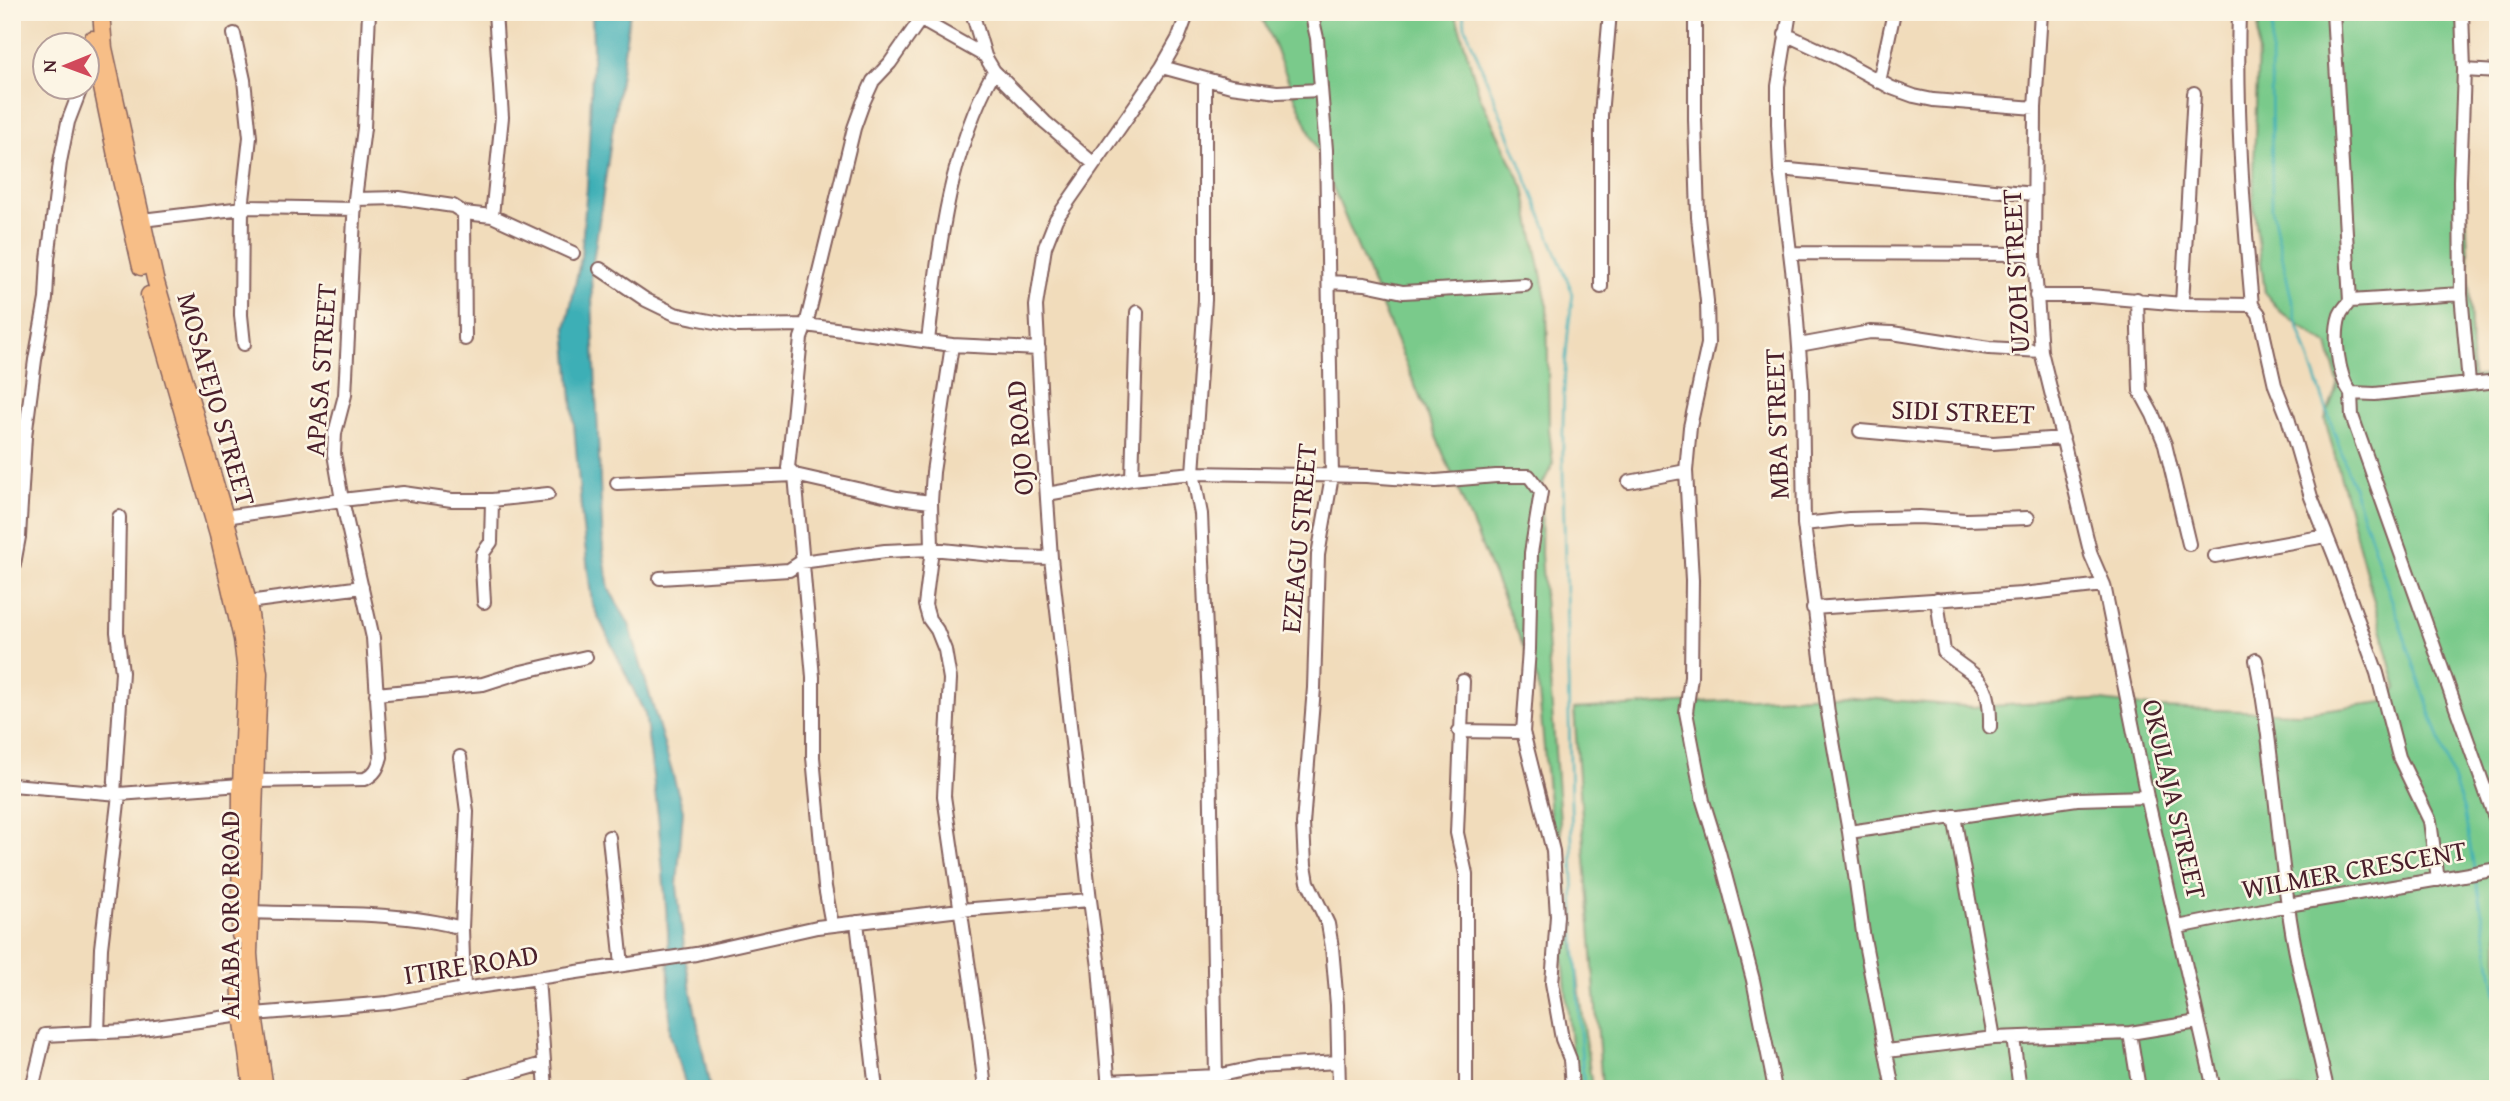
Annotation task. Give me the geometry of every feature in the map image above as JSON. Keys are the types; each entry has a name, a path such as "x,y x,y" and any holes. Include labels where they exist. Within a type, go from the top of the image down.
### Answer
{"main road":[{"path":"93,12 96,32"},
{"path":"98,32 101,12"},
{"name":"MOSAFEJO STREET","path":"102,64 161,344 218,536 236,607 246,672 248,783"},
{"name":"MOSAFEJO STREET","path":"126,178 142,220 155,279 248,602 258,673 248,783"},
{"name":"ALABA ORO ROAD","path":"248,783 247,877 239,958 265,1089"},
{"name":"ALABA ORO ROAD","path":"247,877 251,912 248,1014 253,1089"}],"street":[{"name":"APASA STREET","path":"248,783 365,779 373,775 381,757 373,638 334,454 335,433 345,395 355,204 364,128 369,12"},
{"path":"492,216 502,117 495,12"},
{"path":"907,12 985,56"},
{"path":"972,12 985,56 994,71 1045,122 1093,163"},
{"name":"OJO ROAD","path":"1108,1085 1099,967 1051,558 1036,306 1045,247 1056,219 1162,67 1178,39 1188,12"},
{"name":"EZEAGU STREET","path":"1311,12 1317,38 1326,150 1332,476 1318,555 1314,688 1303,824 1308,882 1328,924 1332,947 1337,1005 1339,1089"},
{"path":"1601,287 1601,115 1610,12"},
{"path":"1695,12 1698,217 1707,301 1708,344 1689,427 1686,471 1692,580 1691,677 1686,712 1703,801 1753,980 1774,1088"},
{"name":"MBA STREET","path":"1790,12 1778,86 1780,169 1802,387 1804,524 1832,741 1849,832 1863,933 1893,1089"},
{"path":"1879,82 1894,12"},
{"name":"UZOH STREET","path":"2041,12 2035,108 2036,296 2041,352 2084,522"},
{"path":"2239,12 2237,84 2241,191 2252,305 2259,314 2275,385 2288,418 2311,497 2377,673 2393,740 2430,821 2440,879"},
{"path":"2333,12 2350,301 2340,315 2338,355 2345,385 2351,393 2352,416 2498,826"},
{"path":"2462,12 2464,70 2460,181 2461,294 2469,383"},
{"path":"832,925 825,887 813,757 814,677 810,624 795,475 788,468 788,456 801,338 854,128 873,81 890,63 920,20"},
{"path":"234,34 246,90 250,137 243,209 241,316 244,344"},
{"path":"1785,34 1837,58 1879,82 1914,96 1933,100 2035,108"},
{"path":"1162,67 1231,86 1278,92 1321,90"},
{"path":"2464,70 2498,72"},
{"path":"928,341 942,228 954,175 966,129 994,71"},
{"path":"1205,79 1205,300 1193,473 1201,514 1209,701 1217,1082"},
{"path":"2182,304 2194,93"},
{"path":"12,575 19,537 25,437 34,360 46,299 58,173 68,122 76,102"},
{"path":"1780,169 2034,194"},
{"path":"142,220 243,209 355,204 399,198 453,206 464,213 492,216 573,253"},
{"path":"464,213 465,339"},
{"path":"1790,253 2034,254"},
{"path":"600,269 646,300 675,314 737,326 806,326 952,345 1039,349"},
{"path":"1329,282 1365,284 1403,292 1525,285"},
{"path":"2350,301 2461,294"},
{"path":"2036,296 2252,305"},
{"path":"2137,299 2140,391 2165,444 2189,544"},
{"path":"1132,479 1137,312"},
{"path":"1799,345 1870,332 2041,352"},
{"path":"952,345 931,502 932,549 925,605 945,650 950,679 944,796 985,1089"},
{"path":"2351,393 2375,394 2498,381"},
{"name":"SIDI STREET","path":"1860,431 1993,443 2063,438"},
{"path":"1629,482 1686,471"},
{"path":"1047,494 1132,479 1193,473 1436,481 1496,476 1529,477 1541,492 1531,553 1529,649 1523,732 1553,851 1557,916 1552,983 1562,1039 1570,1059 1572,1089"},
{"path":"617,484 795,475 897,498 931,502"},
{"path":"225,517 403,494 452,500 492,500 548,494"},
{"path":"484,602 482,566 483,554 491,542 492,500"},
{"path":"98,1033 101,948 116,794 122,672 117,632 119,517"},
{"path":"1804,524 1849,519 1919,517 1966,520 2028,518"},
{"name":"OKULAJA STREET","path":"2084,522 2091,555 2104,585 2147,797 2214,1089"},
{"path":"2215,556 2326,536"},
{"path":"660,578 789,570 802,562 885,551 932,549 1051,558"},
{"path":"1813,608 2022,594 2104,585"},
{"path":"248,602 362,587"},
{"path":"1937,599 1944,652 1975,673 1986,687 1991,706 1990,727"},
{"path":"376,694 483,684 586,657"},
{"path":"2256,660 2266,710 2288,905 2302,983 2327,1089"},
{"path":"1463,681 1457,833 1466,874 1466,1089"},
{"path":"1459,731 1523,732"},
{"path":"460,757 467,813 462,928 464,989"},
{"path":"12,785 116,794 248,783"},
{"path":"1849,832 2077,799 2147,797"},
{"path":"1954,816 1994,1038"},
{"path":"609,837 622,965"},
{"name":"WILMER CRESCENT","path":"2178,927 2498,869"},
{"name":"ITIRE ROAD","path":"32,1089 43,1039 50,1034 127,1031 248,1014 388,1003 696,954 832,925 960,910 1090,900"},
{"path":"251,912 299,915 351,913 441,922 462,928"},
{"path":"857,922 876,1089"},
{"path":"538,978 546,1089"},
{"path":"1886,1051 1994,1038 2130,1033 2198,1022"},
{"path":"2130,1033 2139,1089"},
{"path":"2013,1038 2020,1089"},
{"path":"1108,1085 1217,1082 1257,1067 1338,1062"},
{"path":"455,1089 543,1064"}],"green space":[{"path":"1260,12 1455,12 1480,97 1524,188 1547,303 1549,429 1553,464 1542,485 1541,554 1562,849 1592,1089 1575,1089 1538,682"},
{"path":"2259,12 2462,12 2464,159 2473,377 2498,375 2498,1089 1602,1089 1574,709 1828,695 1975,707 2093,700 2158,708 2299,713 2383,702 2397,688 2325,419 2338,383 2328,345 2281,312 2265,293 2253,201"}],"water":[{"path":"592,12 630,12 591,275 603,549 609,589 629,624 683,810 677,886 686,963 710,1089 687,1089 670,1034 668,931 658,815 645,714 592,604 582,520 566,328 581,257 587,186"}],"waterway":[{"path":"1463,12 1465,26 1573,294 1565,377 1563,463 1574,918 1584,1089"},
{"path":"2273,12 2272,209 2296,320 2464,811 2474,868"},
{"path":"2476,878 2498,1006"}]}
